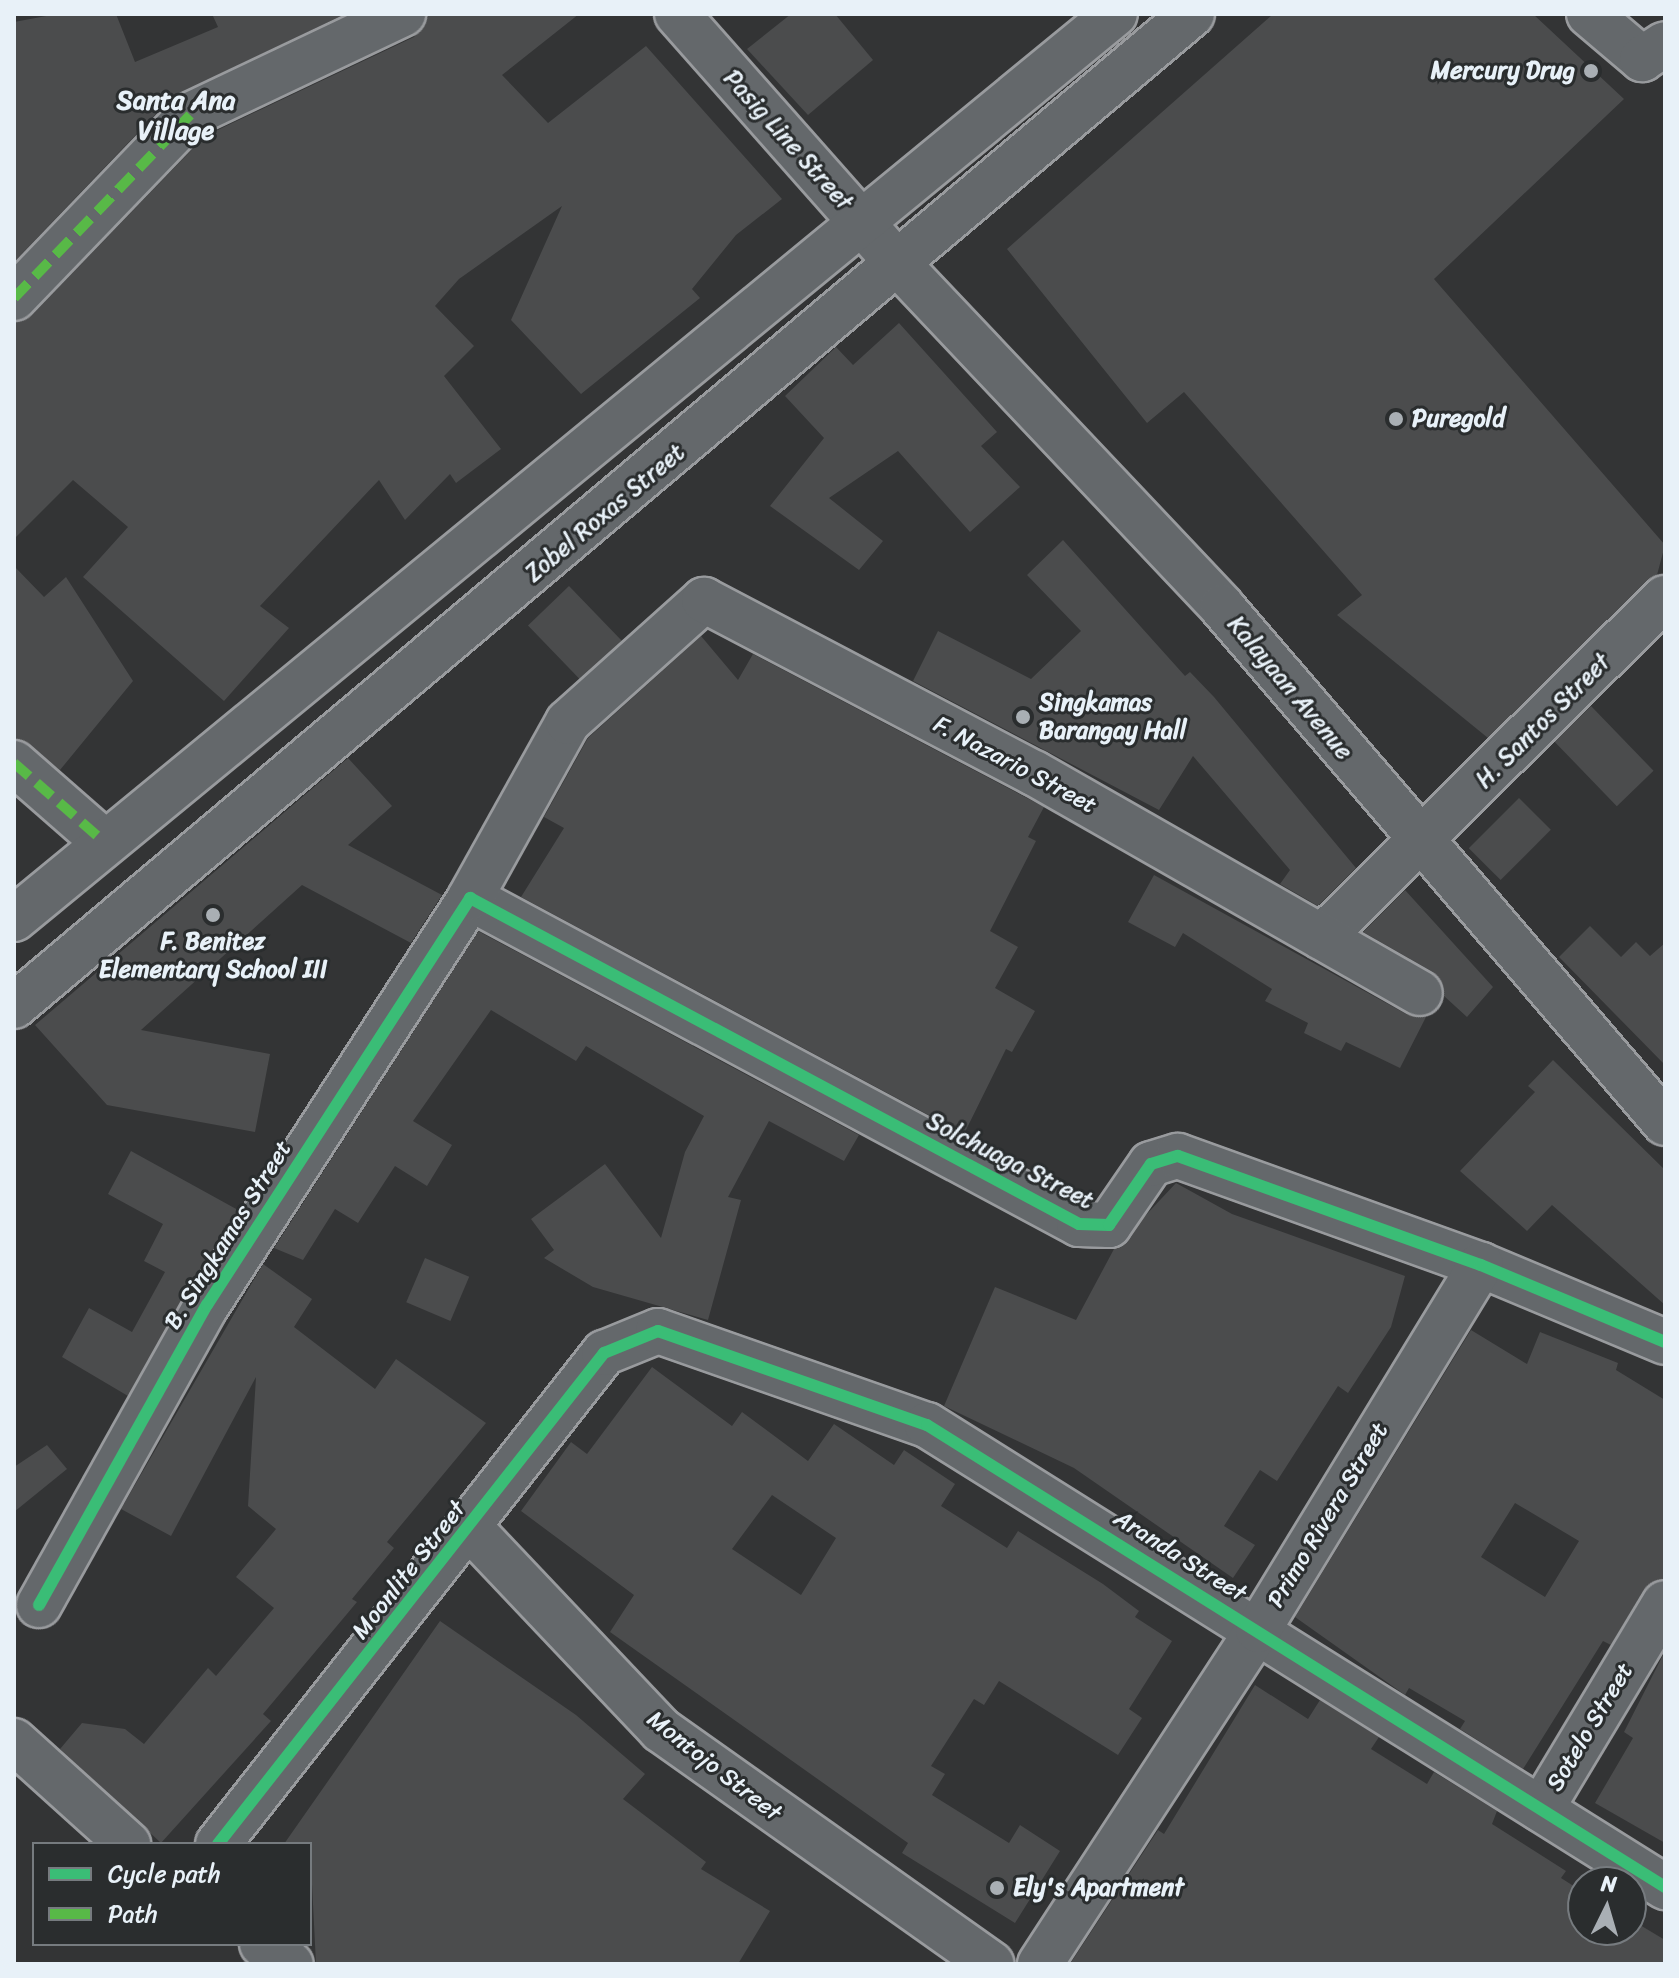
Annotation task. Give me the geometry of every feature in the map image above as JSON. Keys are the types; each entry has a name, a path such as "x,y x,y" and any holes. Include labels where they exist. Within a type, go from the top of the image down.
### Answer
{"street":[{"path":"14,298 190,115 403,14"},
{"name":"Pasig Line Street","path":"677,14 900,266"},
{"path":"14,919 103,841 863,224 1115,14"},
{"name":"Zobel Roxas Street","path":"14,1006 900,266 1192,14"},
{"path":"1589,14 1642,59 1665,44"},
{"name":"Kalayaan Avenue","path":"900,266 1222,607 1421,843 1665,1123"},
{"name":"H. Santos Street","path":"1421,843 1665,598"},
{"name":"B. Singkamas Street","path":"39,1605 207,1305 470,898 568,722 704,600"},
{"name":"F. Nazario Street","path":"704,600 1034,773 1420,993"},
{"path":"14,763 103,841"},
{"path":"1322,937 1421,843"},
{"name":"Solchuaga Street","path":"470,898 1079,1224 1109,1225 1151,1164 1178,1156 1481,1265 1665,1342"},
{"name":"Primo Rivera Street","path":"1040,1964 1258,1630 1481,1265"},
{"name":"Aranda Street","path":"640,1333 658,1331 927,1425 1665,1887"},
{"name":"Moonlite Street","path":"220,1842 470,1528 604,1353 640,1333"},
{"name":"Montojo Street","path":"470,1528 661,1730 991,1964"},
{"name":"Sotelo Street","path":"1541,1809 1665,1603"},
{"path":"14,1741 126,1842"},
{"path":"265,1946 291,1964"}],"building":[{"path":"57,14 116,14 135,62 218,27 212,14 345,14 172,97 14,262 14,22"},
{"path":"428,14 579,14 502,75 548,123 646,46 782,199 736,235 692,289 700,298 581,394 511,320 562,206 459,279 435,306 474,346 444,376 501,449 456,483 450,474 405,520 379,480 260,606 289,628 224,701 83,577 128,527 73,480 14,539 14,322 32,315 205,136 414,37"},
{"path":"791,14 835,14 873,60 808,115 747,49"},
{"name":"Puregold","path":"1273,14 1533,14 1624,99 1434,279 1665,545 1657,575 1488,738 1337,615 1362,595 1184,392 1147,423 1007,249"},
{"path":"899,323 997,432 981,446 1020,487 970,532 898,451 829,498 883,541 859,570 770,506 824,438 785,396 836,347 853,365"},
{"path":"1063,540 1185,676 1190,672 1214,697 1356,868 1318,906 1280,884 1290,870 1193,756 1159,810 913,681 938,631 1031,679 1081,631 1027,575"},
{"path":"14,566 44,597 66,577 133,681 60,770 14,739"},
{"path":"569,586 622,641 581,680 528,626"},
{"path":"701,636 738,680 753,654 1044,807 1028,837 1036,841 990,931 1018,947 995,988 1035,1011 1012,1052 1006,1049 964,1134 521,897 564,828 544,817 588,738"},
{"path":"1591,706 1654,771 1617,806 1554,741"},
{"name":"F. Benitez Elementary School III","path":"348,758 392,806 348,845 442,895 411,943 302,885 141,1030 270,1054 255,1132 107,1105 35,1025"},
{"path":"1519,798 1551,830 1501,880 1469,848"},
{"path":"1154,875 1408,1015 1426,1017 1400,1068 1346,1042 1341,1051 1304,1033 1308,1023 1265,1001 1272,989 1183,933 1175,947 1128,922"},
{"path":"1405,890 1493,987 1467,1017 1444,996 1433,972 1363,932"},
{"path":"1590,926 1621,957 1636,942 1650,956 1665,943 1665,1065 1559,957"},
{"path":"478,931 859,1135 844,1161 769,1121 728,1197 741,1200 708,1320 593,1287 544,1258 554,1250 531,1219 605,1164 661,1238 685,1152 704,1116 586,1046 576,1061 491,1010 413,1121 452,1145 427,1186 395,1166 358,1223 335,1209 303,1260 274,1248"},
{"path":"1553,1060 1665,1170 1665,1305 1552,1205 1527,1231 1460,1171 1535,1092 1528,1086"},
{"path":"131,1151 238,1210 128,1396 62,1357 89,1308 132,1332 165,1272 144,1261 163,1224 108,1194"},
{"path":"1176,1183 1232,1214 1405,1276 1391,1327 1348,1393 1338,1386 1277,1481 1260,1470 1224,1526 1255,1545 1233,1578 1074,1468 944,1406 995,1287 1076,1320 1114,1249"},
{"path":"425,1258 469,1277 450,1321 406,1302"},
{"path":"263,1264 312,1299 294,1327 375,1389 396,1359 486,1423 387,1542 394,1548 352,1599 357,1602 263,1714 271,1721 162,1842 60,1749 82,1723 125,1729 144,1744 208,1668 216,1676 274,1608 236,1577 276,1529 248,1506 256,1377 171,1536 121,1509"},
{"path":"1471,1330 1527,1364 1540,1332 1618,1363 1616,1370 1665,1400 1665,1578 1644,1590 1611,1645 1603,1641 1523,1769 1460,1729 1465,1721 1409,1688 1405,1695 1295,1617","holes":["1515,1503 1579,1541 1545,1597 1481,1557"]},
{"path":"652,1367 732,1426 742,1412 808,1461 834,1424 894,1465 904,1450 955,1484 941,1506 1007,1548 1018,1531 1103,1584 1139,1611 1135,1617 1172,1641 1129,1709 1142,1718 1118,1755 999,1681 984,1705 974,1699 931,1766 945,1774 932,1795 1009,1843 1020,1825 1060,1851 1015,1923 902,1853 908,1843 610,1632 634,1595 521,1511 571,1442 587,1454","holes":["772,1495 836,1538 801,1595 732,1549"]},
{"path":"47,1445 67,1469 14,1512 14,1467"},
{"path":"440,1621 576,1715 645,1774 623,1799 706,1862 701,1869 770,1911 738,1964 316,1964 312,1842 285,1842"},
{"path":"1665,1651 1665,1843 1595,1803 1633,1738 1624,1732"},
{"path":"1255,1685 1308,1719 1320,1700 1379,1737 1371,1749 1427,1784 1434,1772 1497,1811 1492,1824 1566,1871 1561,1878 1567,1882 1567,1946 1647,1946 1647,1929 1665,1940 1665,1964 1070,1964 1158,1830 1164,1834"}],"marked path":[{"path":"14,298 190,115"},
{"path":"14,763 103,841"}],"cycle path":[{"path":"39,1605 207,1305 470,898 1079,1224 1109,1225 1151,1164 1178,1156 1481,1265 1665,1342"},
{"path":"220,1842 604,1353 658,1331 927,1425 1665,1887"}],"place":[{"name":"Mercury Drug","path":"1591,71"},
{"name":"Puregold","path":"1396,419"},
{"name":"Singkamas Barangay Hall","path":"1023,717"},
{"name":"F. Benitez Elementary School III","path":"213,915"},
{"name":"Ely's Apartment","path":"997,1888"}],"district":[{"name":"Santa Ana Village","path":"176,116"}]}
